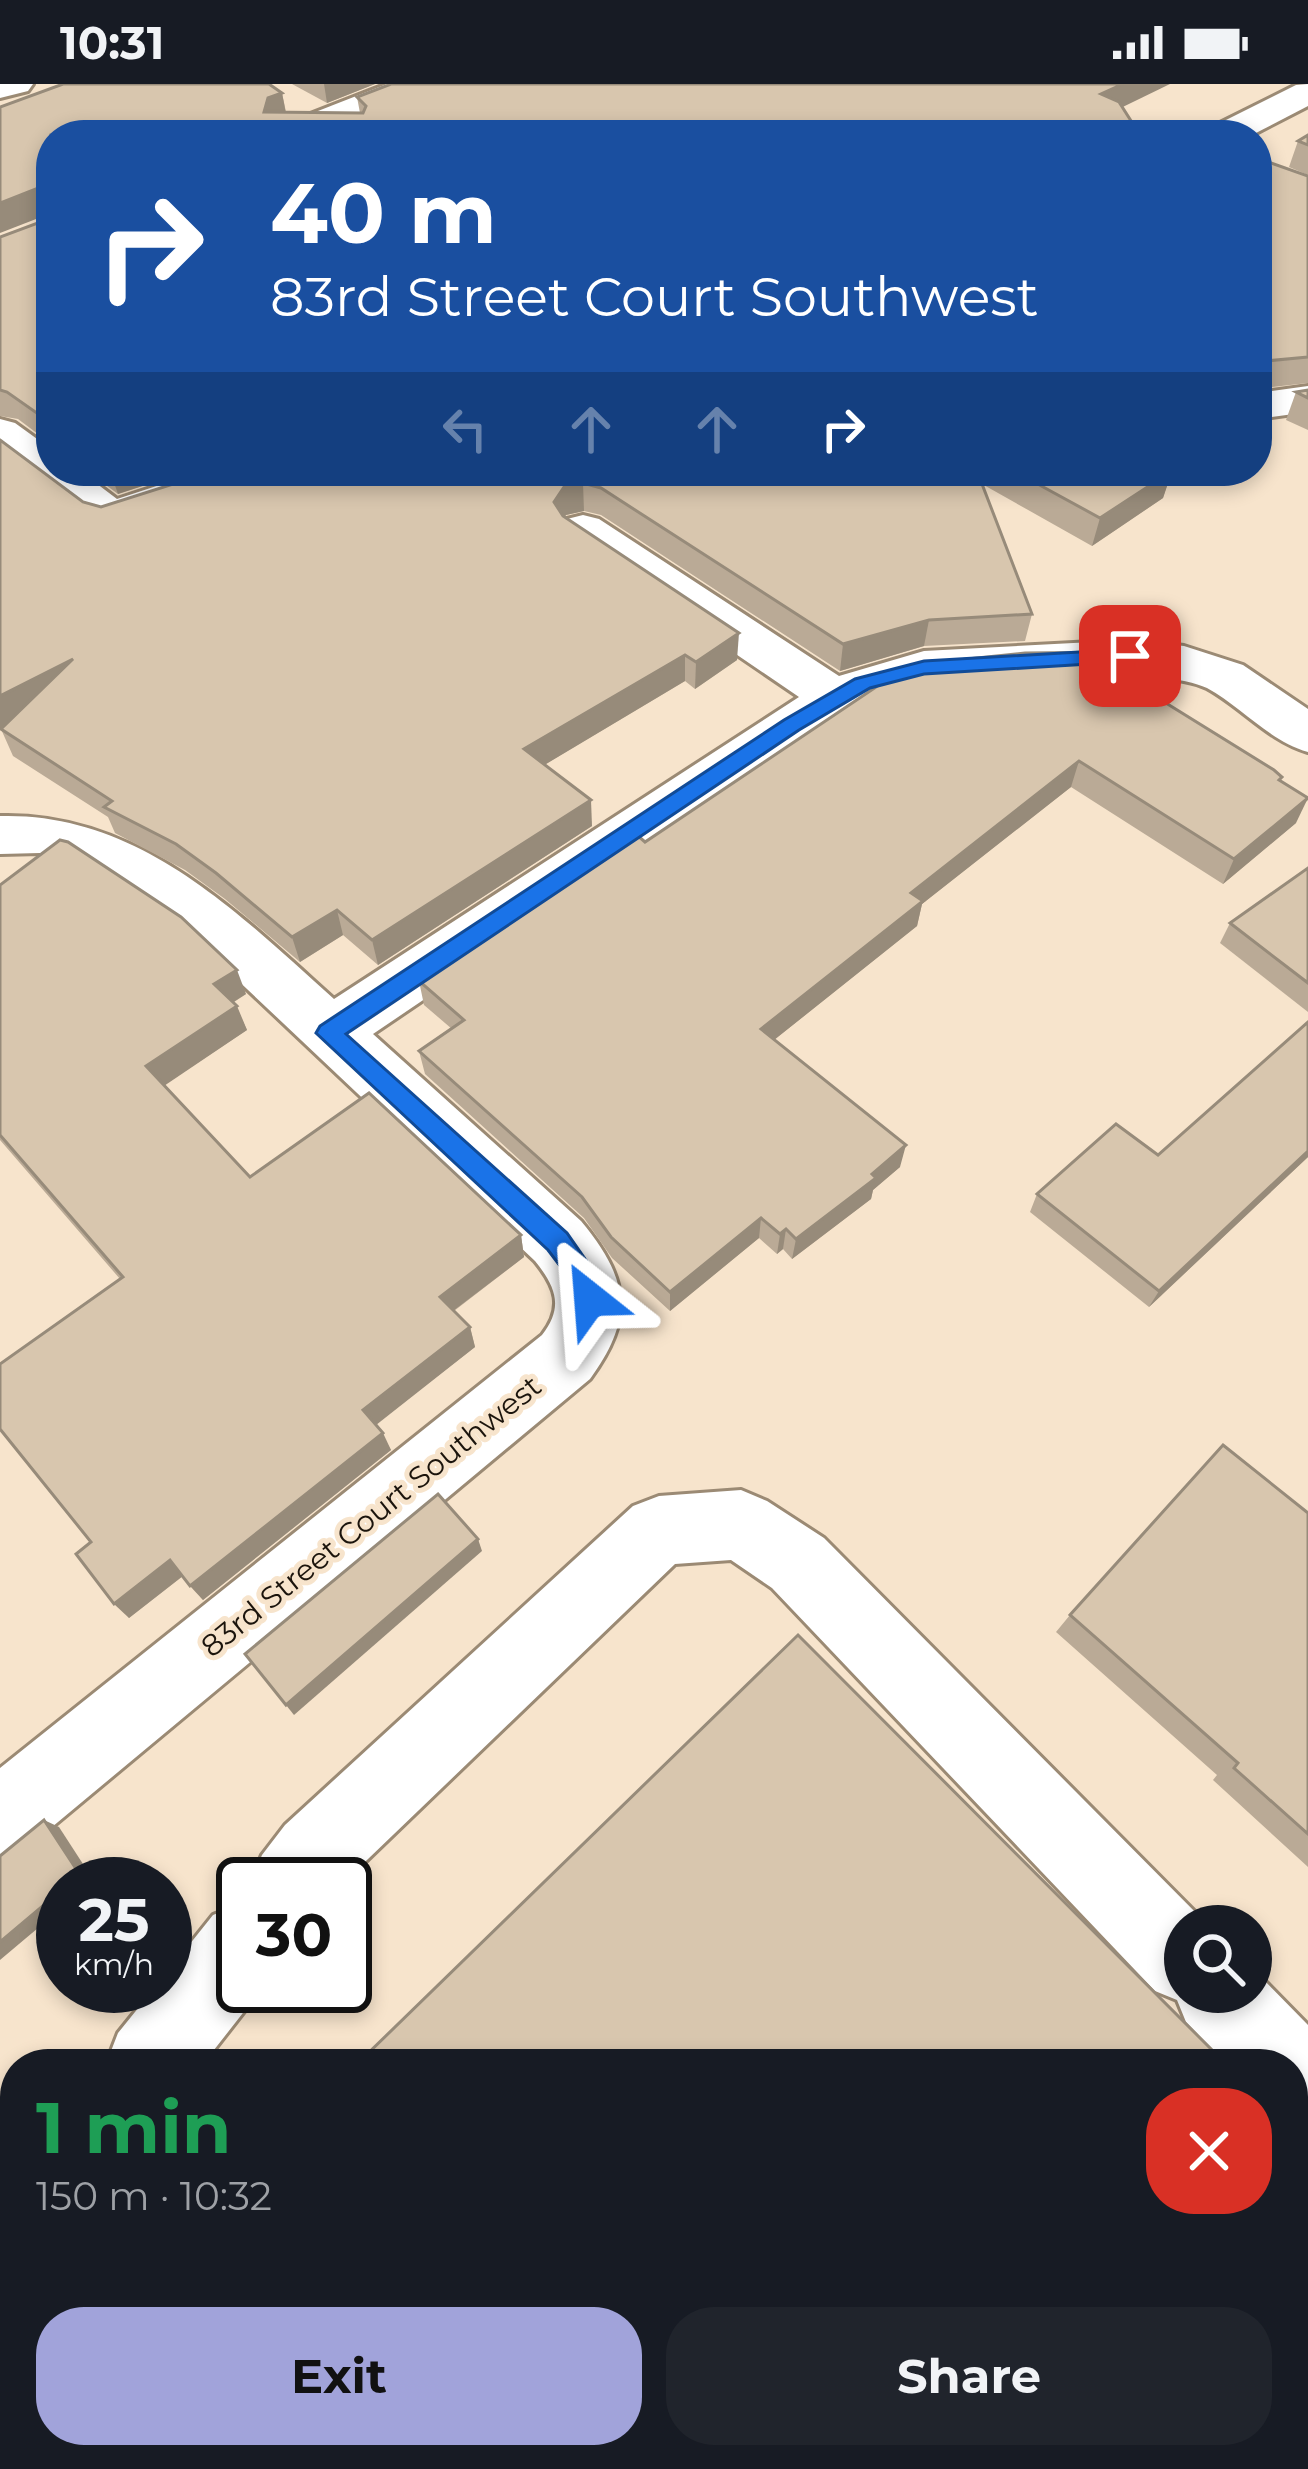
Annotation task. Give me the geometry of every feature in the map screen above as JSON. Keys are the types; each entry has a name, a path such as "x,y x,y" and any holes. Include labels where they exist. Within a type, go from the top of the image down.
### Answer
{"street":[{"path":"0,88 16,84"},
{"path":"324,120 418,84"},
{"path":"1254,120 1308,92"},
{"path":"1272,404 1308,399"},
{"path":"0,431 36,459"},
{"path":"71,486 111,516 202,486"},
{"path":"583,529 835,698"},
{"path":"329,1033 835,698 894,673 1130,656 1208,669 1308,734"},
{"name":"83rd Street Court Southwest","path":"0,835 66,839 130,865 214,924 570,1255 590,1291 591,1312 584,1335 566,1357 0,1819"},
{"path":"312,1857 659,1531 741,1525 798,1563 1164,1938"},
{"path":"161,2049 216,1979"},
{"path":"1236,2013 1271,2049"}],"building":[{"path":"63,84 269,84 282,93 268,98 264,112 363,113 366,106 357,97 391,84 1123,84 1101,94 1119,102 1130,120 36,120 36,189 0,203 0,107"},
{"path":"1272,163 1308,176 1308,357 1272,360"},
{"path":"36,224 36,412 0,390 0,237"},
{"path":"0,440 36,467 36,486 62,486 83,502 101,507 167,486 569,486 554,502 563,516 739,633 696,662 685,655 524,749 591,800 372,940 337,910 292,937 176,844 104,807 112,801 1,729 73,659 0,696"},
{"path":"594,486 983,486 1032,614 929,620 843,644"},
{"path":"1041,486 1149,486 1100,518"},
{"path":"1120,652 1132,682 1274,770 1282,777 1279,780 1308,798 1234,859 1079,761 911,893 923,901 761,1029 906,1145 872,1174 876,1178 796,1239 786,1229 780,1234 761,1218 670,1292 611,1237 582,1197 419,1051 464,1020 419,981 637,835 645,842 891,677 887,675 919,664 1025,653"},
{"path":"60,840 181,917 237,970 214,984 237,1006 146,1066 250,1177 369,1093 521,1235 440,1297 470,1327 363,1410 383,1433 190,1586 170,1560 114,1604 76,1554 91,1542 0,1429 0,1364 123,1277 0,1135 0,885"},
{"path":"1308,868 1308,983 1230,923"},
{"path":"1308,1022 1308,1151 1159,1291 1037,1194 1116,1124 1158,1155"},
{"path":"1223,1445 1308,1513 1308,1834 1234,1768 1238,1763 1070,1615"},
{"path":"438,1494 478,1539 286,1705 245,1654"},
{"path":"798,1635 1164,2002 1164,2013 1175,2013 1211,2049 372,2049"},
{"path":"44,1820 68,1857 36,1857 36,1912 0,1942 0,1856"}],"route":[{"path":"590,1299 585,1279 558,1241 329,1033 792,725 863,683 924,668 1130,656"}]}
